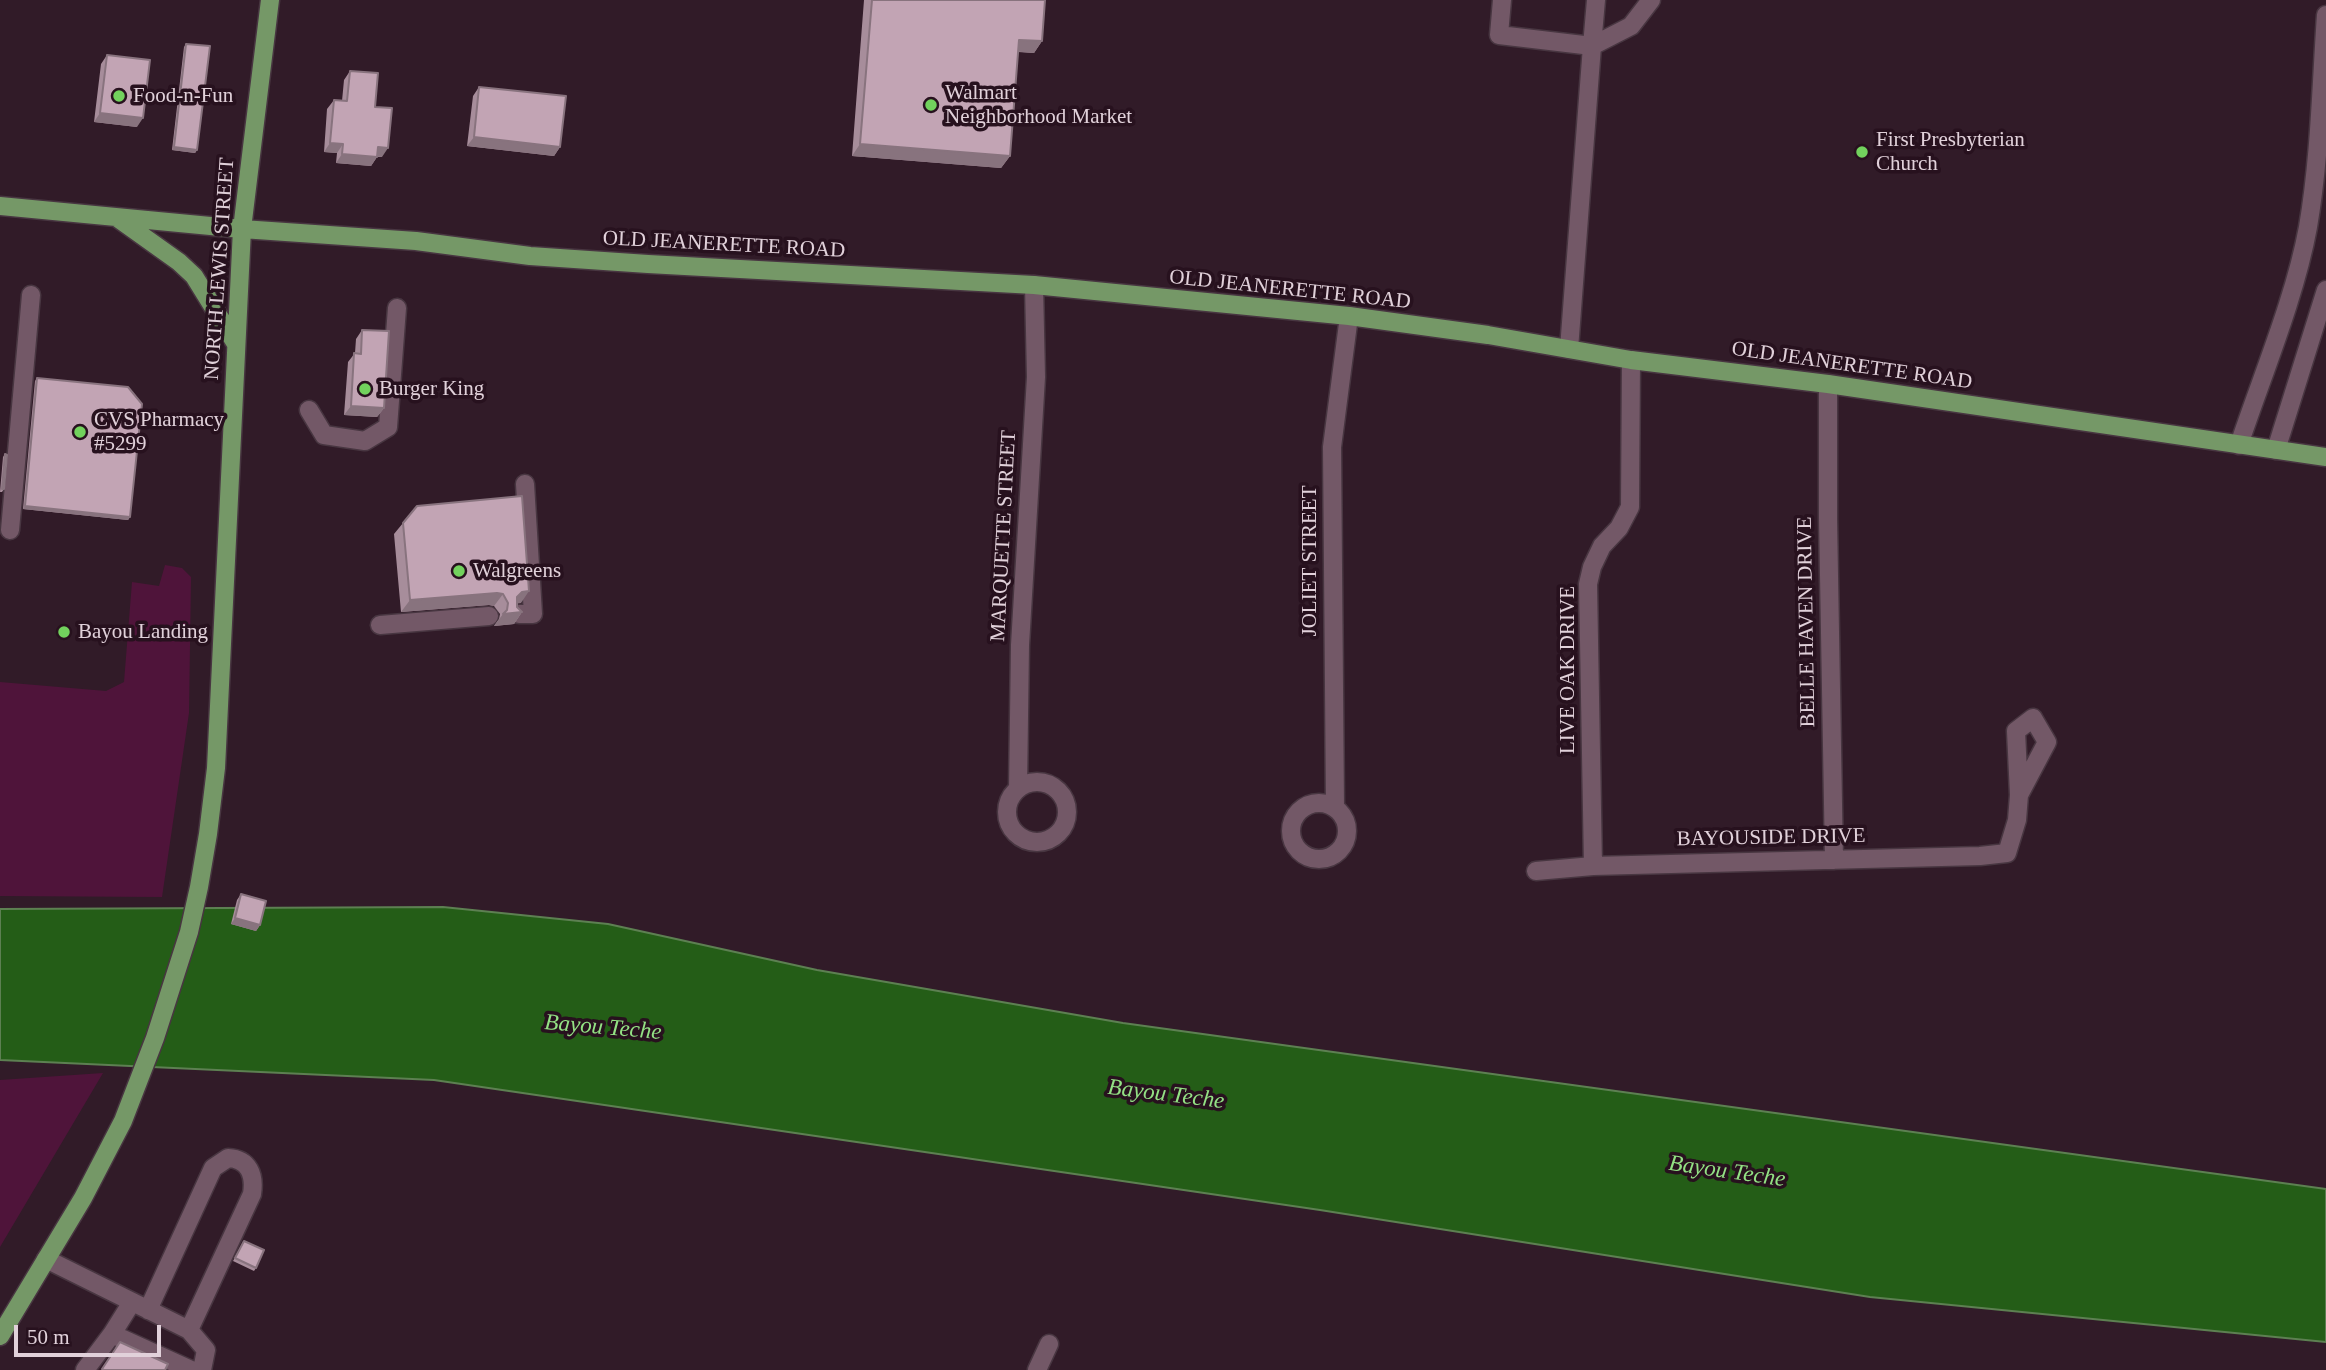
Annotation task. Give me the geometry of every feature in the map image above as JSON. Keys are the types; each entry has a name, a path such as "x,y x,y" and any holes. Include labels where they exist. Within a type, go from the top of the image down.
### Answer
{"main road":[{"name":"NORTH LEWIS STREET","path":"0,1336 83,1198 123,1121 155,1038 189,932 208,834 216,768 242,229 270,0"},
{"name":"OLD JEANERETTE ROAD","path":"0,206 242,229 415,241 530,256 1034,285 1349,316 1631,360 1828,384 2326,457"},
{"path":"116,217 179,262 194,276 236,344"}],"street":[{"path":"1502,0 1499,35 1592,46 1631,26 1651,0"},
{"path":"1569,349 1596,0"},
{"path":"2239,445 2292,290 2307,229 2316,165 2326,15"},
{"name":"MARQUETTE STREET","path":"1018,789 1020,645 1036,377 1034,285"},
{"path":"2276,450 2326,290"},
{"path":"9,530 31,295"},
{"path":"309,410 324,435 365,440 388,427 397,308"},
{"name":"JOLIET STREET","path":"1335,807 1332,447 1349,316"},
{"name":"LIVE OAK DRIVE","path":"1593,866 1588,584 1592,567 1602,546 1619,528 1630,507 1631,360"},
{"name":"BELLE HAVEN DRIVE","path":"1828,384 1834,860"},
{"path":"519,614 533,614 526,484"},
{"path":"380,625 489,616"},
{"name":"BAYOUSIDE DRIVE","path":"1536,871 1593,866 1980,856 2007,853 2017,820 2019,794"},
{"path":"85,1370 112,1334 140,1306 213,1168 228,1158 241,1160 250,1170 253,1185 251,1194 189,1331"},
{"path":"46,1259 189,1331 206,1350 202,1370"},
{"path":"112,1334 191,1370"},
{"path":"1037,1370 1049,1344"}],"shaded area":[{"path":"165,565 182,568 191,577 189,713 162,897 0,896 0,682 106,691 124,682 132,582 159,586"},
{"path":"103,1073 0,1247 0,1080"}],"water":[{"name":"Bayou Teche","path":"443,907 608,924 817,970 1123,1023 2326,1189 2326,1342 1870,1297 1320,1210 434,1080 0,1060 0,909"}],"building":[{"name":"Walmart Neighborhood Market","path":"872,0 1045,0 1042,41 1019,40 1010,156 860,144"},
{"path":"186,44 210,46 197,150 174,147"},
{"name":"Food-n-Fun","path":"107,55 150,60 143,118 100,113"},
{"path":"350,71 378,73 375,107 392,108 388,148 378,147 377,157 342,154 343,144 330,143 334,100 347,101"},
{"path":"479,87 566,96 560,147 474,137"},
{"name":"Burger King","path":"362,330 389,331 384,408 351,406 354,353 361,354"},
{"name":"CVS Pharmacy #5299","path":"37,378 128,387 142,404 130,517 25,506"},
{"path":"5,454 7,455 2,489"},
{"name":"Walgreens","path":"522,496 529,591 522,592 517,597 517,607 522,612 503,614 508,603 503,594 497,593 410,600 403,523 417,506"},
{"path":"241,894 266,901 260,925 235,918"},
{"path":"244,1241 264,1250 256,1268 235,1258"},
{"path":"120,1342 168,1364 165,1370 102,1369"}],"place":[{"name":"Food-n-Fun","path":"119,96"},
{"name":"Walmart Neighborhood Market","path":"931,105"},
{"name":"First Presbyterian Church","path":"1862,152"},
{"name":"Burger King","path":"365,389"},
{"name":"CVS Pharmacy #5299","path":"80,432"},
{"name":"Walgreens","path":"459,571"},
{"name":"Bayou Landing","path":"64,632"}]}
